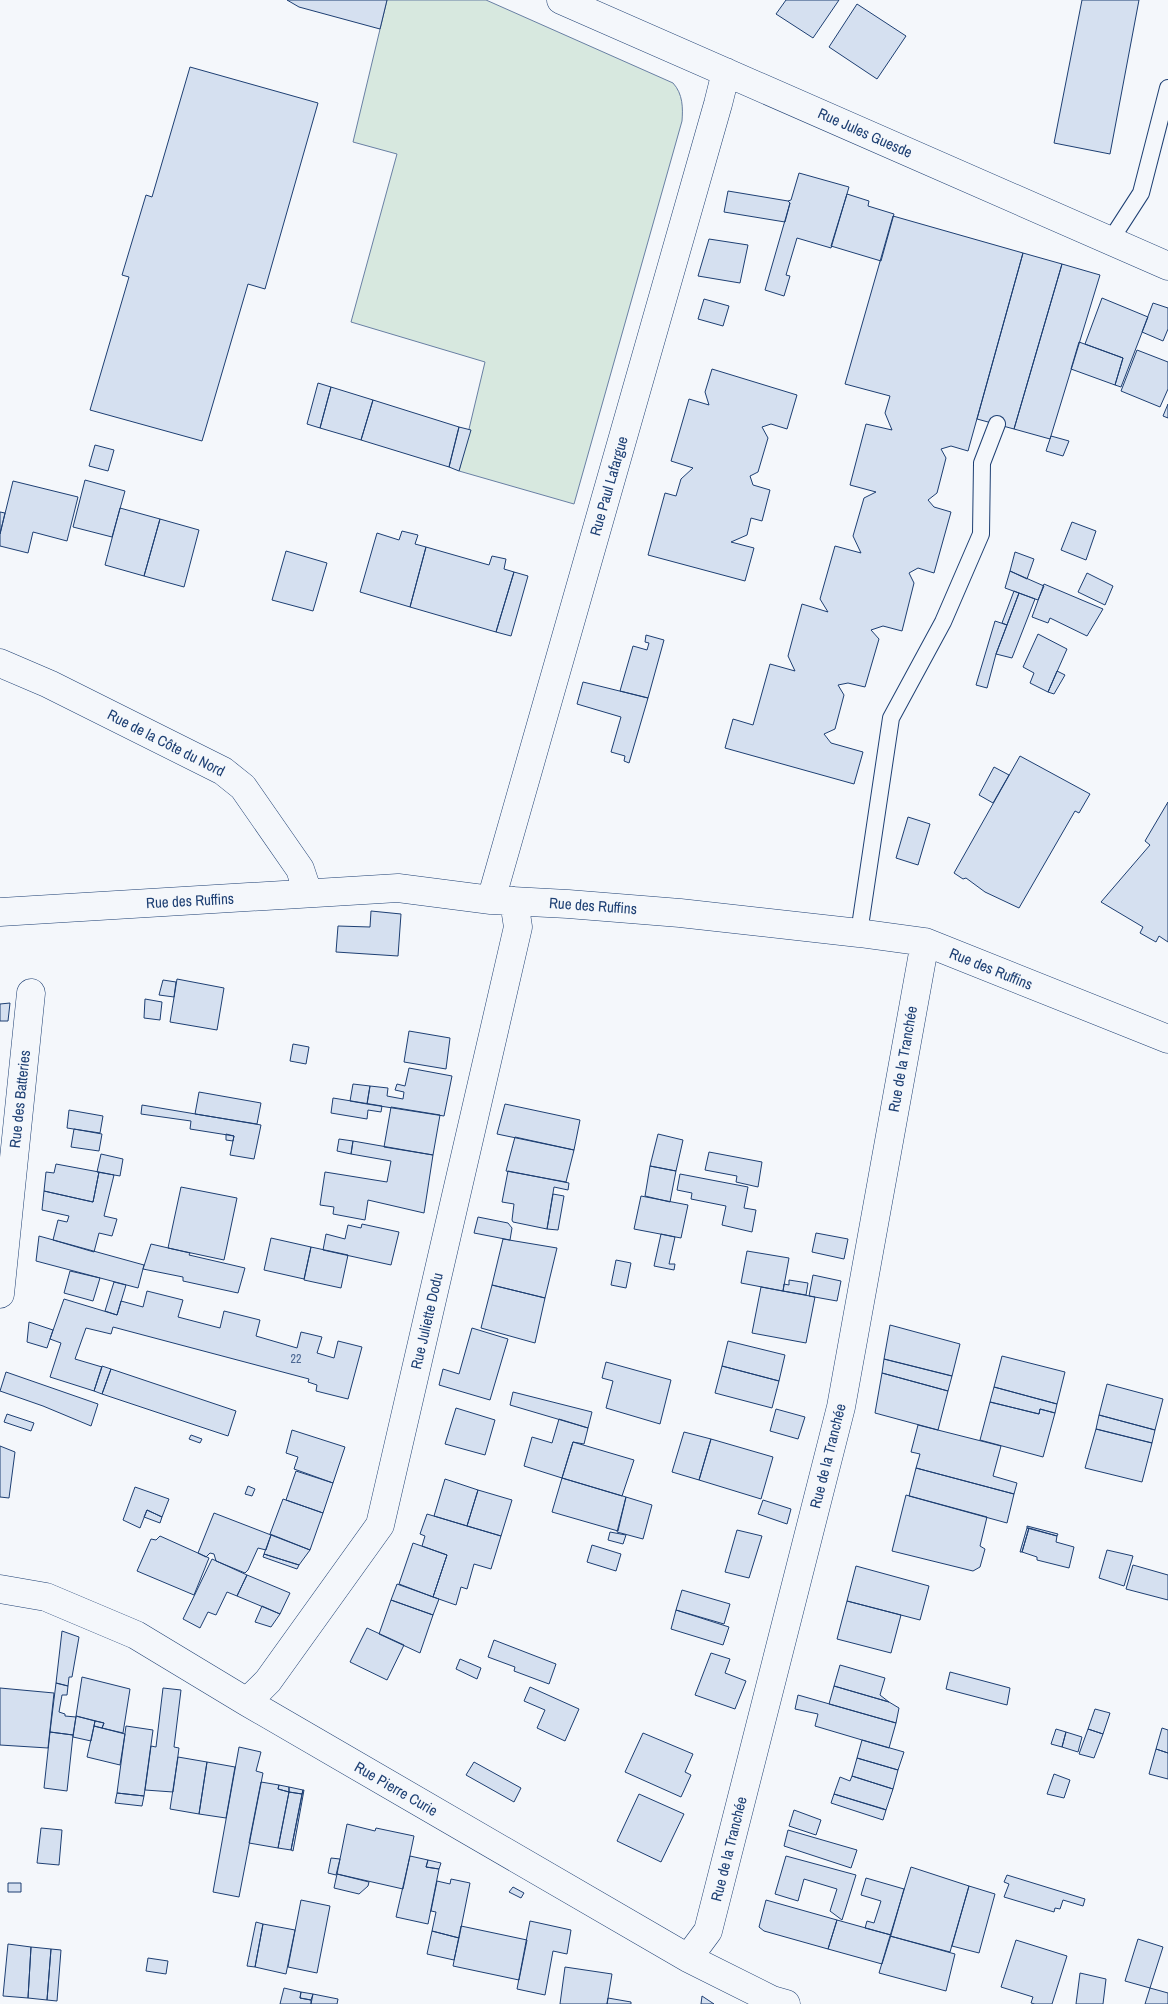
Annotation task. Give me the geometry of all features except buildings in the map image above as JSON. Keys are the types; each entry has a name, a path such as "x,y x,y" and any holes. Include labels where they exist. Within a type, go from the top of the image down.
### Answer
{"street":[{"name":"Rue Jules Guesde","path":"561,0 1168,266"},
{"name":"Rue Paul Lafargue","path":"503,900 726,72"},
{"name":"Rue de la Côte du Nord","path":"0,662 49,684 223,771 243,787 300,869 308,893"},
{"name":"Rue des Ruffins","path":"0,912 398,888 503,900 680,913 925,942 1168,1039"},
{"name":"Rue Juliette Dodu","path":"247,1702 268,1681 380,1525 518,927 503,900"},
{"name":"Rue de la Tranchée","path":"688,1958 708,1931 841,1407 925,942"},
{"name":"Rue des Batteries","path":"0,1294 32,993"},
{"name":"Rue Pierre Curie","path":"0,1589 46,1596 136,1635 247,1702 688,1958 776,2003"}],"lane":[{"path":"1110,241 1141,194 1168,88"},
{"path":"859,933 891,718 943,622 981,534 982,463 997,424"}],"shaded area":[{"path":"387,0 486,0 673,83 681,96 682,121 574,504 459,471 485,362 351,322 397,154 353,142"}]}
